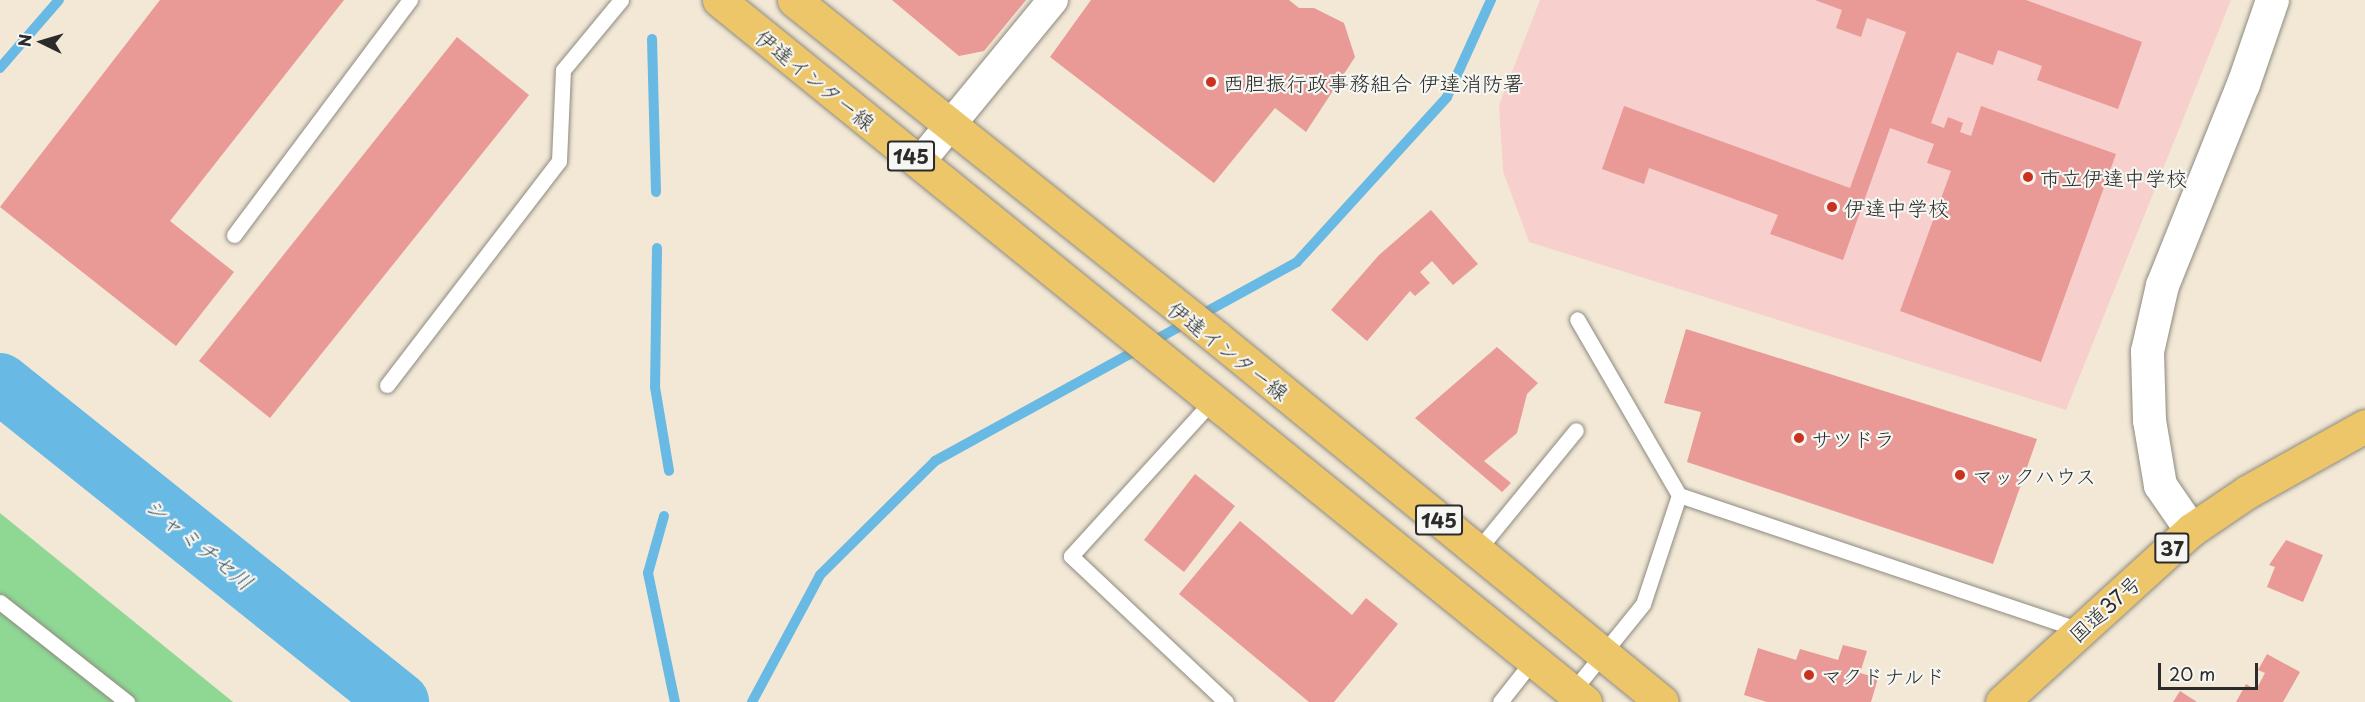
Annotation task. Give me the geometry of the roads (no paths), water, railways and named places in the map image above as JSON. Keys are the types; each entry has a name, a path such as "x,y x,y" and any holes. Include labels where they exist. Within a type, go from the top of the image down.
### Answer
{"main road":[{"name":"伊達インター線","path":"719,0 1579,697"},
{"name":"伊達インター線","path":"794,0 952,125 1150,287 1216,337 1662,702"},
{"name":"国道37号","path":"2002,702 2191,530 2247,492 2365,426"}],"street":[{"path":"919,163 1053,0"},
{"path":"2191,530 2160,485 2149,420 2147,351 2162,285 2243,84 2272,0"}],"lane":[{"path":"234,236 410,0"},
{"path":"387,385 559,161 563,70 621,0"},
{"path":"1577,319 1679,495 2079,630"},
{"path":"1213,400 1071,556 1226,702"},
{"path":"1477,551 1576,430"},
{"path":"1579,697 1603,653 1643,604 1679,495"},
{"path":"0,602 127,702"},
{"path":"1500,702 1533,660"}],"waterway":[{"path":"0,68 59,0"},
{"path":"752,702 820,575 935,461 1297,262 1447,97 1491,0"},
{"path":"652,39 656,192"},
{"path":"657,248 655,387 669,471"},
{"name":"シャミチセ川","path":"0,383 399,702"},
{"path":"664,516 648,573 675,702"}],"place":[{"name":"西胆振行政事務組合 伊達消防署","path":"1211,82"},
{"name":"市立伊達中学校","path":"2028,177"},
{"name":"伊達中学校","path":"1832,207"},
{"name":"サツドラ","path":"1799,438"},
{"name":"マックハウス","path":"1960,475"},
{"name":"マクドナルド","path":"1809,675"}]}
